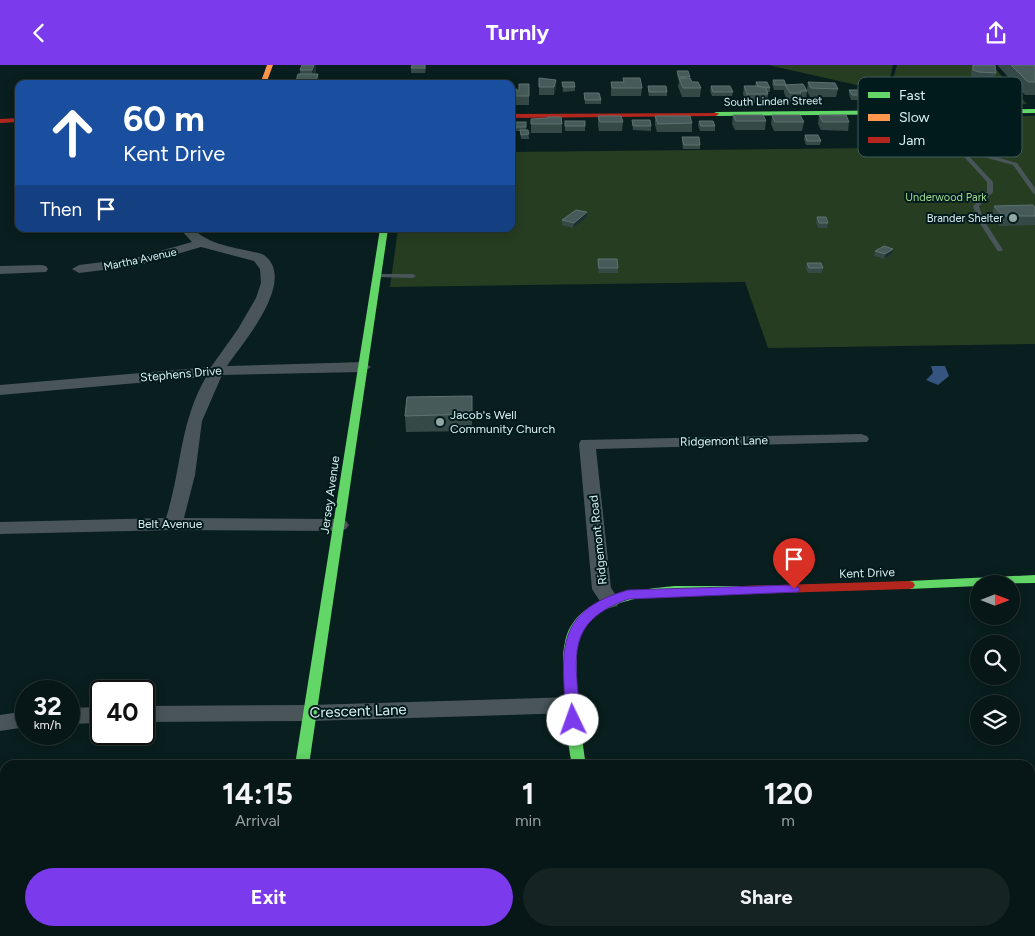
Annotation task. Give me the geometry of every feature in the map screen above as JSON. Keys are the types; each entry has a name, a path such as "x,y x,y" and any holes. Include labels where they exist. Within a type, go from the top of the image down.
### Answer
{"street":[{"path":"264,80 270,65"},
{"name":"South Linden Street","path":"1022,111 1035,111"},
{"name":"South Linden Street","path":"515,116 858,113"},
{"path":"0,121 15,120"},
{"path":"173,524 184,490 196,415 217,371 259,307 265,295 269,274 265,262 259,258 201,243 189,232"},
{"name":"Jersey Avenue","path":"303,760 384,232"},
{"name":"Martha Avenue","path":"79,269 136,262 201,243"},
{"path":"0,270 41,269"},
{"name":"Stephens Drive","path":"0,390 217,371 363,367"},
{"name":"Ridgemont Lane","path":"587,444 861,439"},
{"name":"Ridgemont Road","path":"578,760 572,705 570,651 572,637 579,624 593,611 610,601 602,589 587,444"},
{"name":"Belt Avenue","path":"0,527 173,524 340,525"},
{"name":"Kent Drive","path":"610,601 628,595 658,592 985,583 1035,579"},
{"name":"Crescent Lane","path":"155,714 310,713 572,705"},
{"path":"0,723 15,721"}],"lane":[{"path":"967,157 990,182 990,192 976,206 980,219 1000,250"},
{"path":"990,157 1015,164 1035,192"},
{"path":"378,276 413,275"}],"green space":[{"path":"768,65 893,65 890,77 858,77 858,85"},
{"path":"897,65 992,65 1003,77 894,77"},
{"name":"Underwood Park","path":"1022,116 1035,116 1035,344 768,348 745,282 390,287 398,232 515,232 515,152 858,148 858,157 1022,157"}],"water":[{"path":"931,366 945,366 949,376 938,385 926,380 933,373"}],"building":[{"path":"302,65 314,65 312,70 300,70"},
{"path":"412,65 425,65 425,68 411,68"},
{"path":"973,65 995,65 996,73 973,70"},
{"path":"1011,65 1035,65 1035,82 1028,82"},
{"path":"677,71 688,71 690,77 679,77"},
{"path":"298,74 318,74 316,80 296,80"},
{"path":"539,78 556,80 554,87 539,87"},
{"path":"623,78 640,78 642,88 612,88 611,82 624,82"},
{"path":"679,78 690,78 692,82 698,82 701,88 683,88"},
{"path":"773,80 784,80 786,85 775,85"},
{"path":"562,82 574,82 575,87 563,87"},
{"path":"756,82 767,82 770,88 758,86"},
{"path":"808,82 835,83 838,89 811,88"},
{"path":"519,84 529,84 529,96 515,96 515,91 519,91"},
{"path":"803,84 807,91 800,91 801,93 790,93 785,85"},
{"path":"648,86 666,86 667,92 649,92"},
{"path":"711,86 730,86 733,92 713,92"},
{"path":"744,86 766,88 768,94 747,94"},
{"path":"849,90 858,90 858,95 852,95"},
{"path":"584,93 599,93 601,100 585,100"},
{"path":"733,115 763,115 766,121 736,121"},
{"path":"772,115 800,115 804,122 775,122"},
{"path":"819,115 846,115 849,122 823,122"},
{"path":"598,116 621,116 623,122 600,122"},
{"path":"655,116 690,116 692,123 658,124"},
{"path":"561,117 562,124 531,124 531,119"},
{"path":"632,120 650,120 651,126 633,126"},
{"path":"565,121 585,121 585,126 565,126"},
{"path":"699,121 713,121 715,126 701,126"},
{"path":"515,122 526,122 526,127 515,127"},
{"path":"520,130 528,130 529,134 521,135"},
{"path":"805,135 818,135 821,141 807,141"},
{"path":"682,137 699,137 700,145 684,145"},
{"path":"1033,205 1035,216 1003,216 994,206"},
{"path":"576,210 587,212 574,223 562,220"},
{"path":"817,217 826,217 828,223 819,223"},
{"path":"884,246 893,249 885,254 875,251"},
{"path":"598,259 617,259 618,268 599,268"},
{"path":"807,263 821,263 823,268 809,268"},
{"path":"472,396 472,414 405,416 407,397"}],"traffic: fast":[{"path":"1022,111 1035,111"},
{"path":"716,114 858,113"},
{"path":"303,760 384,232"},
{"path":"909,585 1035,579"},
{"path":"578,760 574,729 570,657 573,636 584,618 601,606 623,598 648,593 674,590 742,590"}],"traffic: slow":[{"path":"264,80 270,65"}],"traffic: jam":[{"path":"515,116 716,114"},
{"path":"0,121 15,120"},
{"path":"742,590 909,585"}],"place":[{"name":"Brander Shelter","path":"1013,218"},
{"name":"Jacob's Well Community Church","path":"440,422"}],"route":[{"path":"573,720 570,651 572,637 579,624 593,611 610,601 628,595 658,592 794,589"}]}
